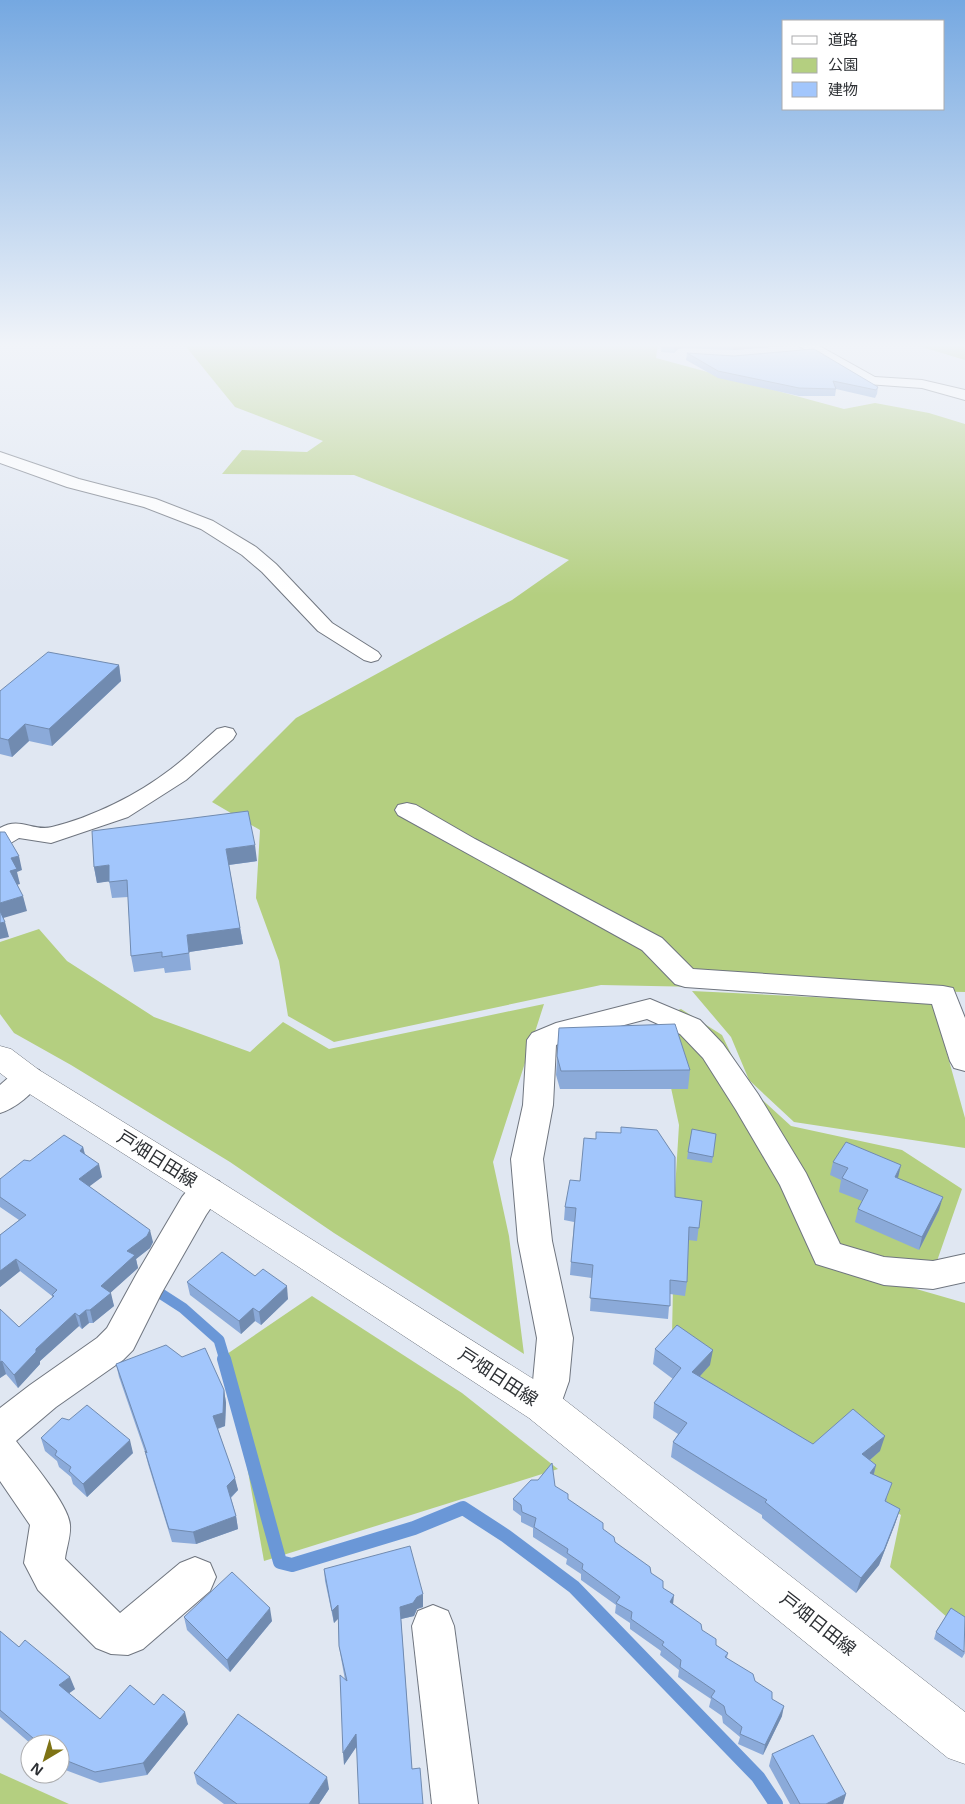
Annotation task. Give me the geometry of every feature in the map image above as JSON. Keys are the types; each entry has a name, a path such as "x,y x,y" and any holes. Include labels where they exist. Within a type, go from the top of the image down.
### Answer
{"main road":[{"name":"戸畑日田線","path":"14,1068 543,1406 965,1741"}],"street":[{"path":"0,457 73,483 150,503 207,525 243,547 269,568 325,627 371,656"},
{"path":"0,838 15,830 51,836 119,812 178,775 225,734"},
{"path":"407,810 466,844 652,944 685,978 943,995 965,1061"},
{"path":"543,1406 551,1380 555,1338 535,1241 527,1159 538,1105 542,1040 566,1030 650,1009 690,1027 714,1051 747,1102 795,1182 828,1254 884,1271 932,1275 965,1268"},
{"path":"0,1102 14,1068"},
{"path":"0,1431 43,1396 110,1349 120,1339 148,1285 194,1206 207,1190"},
{"path":"0,1449 48,1518 50,1525 44,1563 52,1576 112,1633 128,1634 195,1577"},
{"path":"433,1626 455,1804"}],"green space":[{"path":"287,427 965,427 965,992 601,985 334,1042 288,1016 279,961 256,898 260,830 212,802 296,718 512,600 569,560 354,475 222,474 242,450 307,452 323,441"},
{"path":"39,929 67,961 154,1017 250,1052 283,1022 329,1049 544,1004 493,1162 509,1236 524,1354 334,1233 230,1162 71,1065 14,1033 0,1014 0,942"},
{"path":"692,991 933,1003 965,1118 965,1148 794,1122 749,1080 731,1037"},
{"path":"681,1009 722,1035 746,1085 791,1126 902,1150 962,1189 937,1261 826,1263 965,1303 965,1633 890,1567 901,1515 706,1388 672,1335 675,1190 679,1125 656,1018"},
{"path":"312,1296 462,1393 558,1469 264,1561 227,1354"},
{"path":"0,1773 20,1782 20,1784 24,1784 69,1804 0,1804"}],"building":[{"path":"48,652 119,665 49,729 25,724 8,740 0,738 0,691"},
{"path":"248,811 255,845 226,849 240,928 187,935 189,953 162,957 162,952 131,956 127,880 109,882 109,865 94,867 92,831"},
{"path":"0,832 5,832 19,856 11,858 17,869 10,871 23,896 0,903"},
{"path":"0,911 5,922 0,923"},
{"path":"675,1024 690,1070 561,1071 557,1056 559,1028"},
{"path":"621,1127 657,1130 675,1157 675,1197 702,1201 699,1228 689,1227 687,1282 670,1280 670,1306 590,1298 593,1265 571,1262 576,1208 565,1207 570,1180 580,1181 584,1138 596,1139 596,1132 621,1133"},
{"path":"692,1129 716,1134 713,1157 688,1152"},
{"path":"64,1135 83,1147 80,1151 99,1164 79,1179 150,1230 147,1236 127,1251 135,1255 101,1286 111,1293 90,1310 86,1310 79,1316 75,1313 36,1349 36,1352 14,1375 2,1361 0,1362 0,1309 19,1327 54,1296 52,1295 57,1290 16,1259 0,1271 0,1235 26,1215 0,1197 0,1179 24,1160 30,1161"},
{"path":"846,1142 901,1165 895,1177 943,1197 922,1237 858,1209 868,1190 842,1178 848,1168 833,1162"},
{"path":"222,1252 255,1276 263,1269 287,1286 259,1312 253,1308 239,1321 187,1282"},
{"path":"677,1325 713,1350 692,1372 813,1444 853,1409 885,1436 862,1454 876,1465 870,1473 892,1483 885,1501 900,1509 884,1550 861,1578 765,1502 767,1500 673,1442 687,1423 654,1403 681,1368 655,1349"},
{"path":"166,1345 182,1357 205,1348 224,1390 223,1413 213,1416 235,1478 227,1486 236,1516 193,1532 169,1529 145,1451 147,1453 116,1364"},
{"path":"87,1405 130,1440 83,1484 69,1471 71,1467 55,1455 57,1451 41,1438 62,1418 69,1420"},
{"path":"552,1463 555,1486 568,1494 568,1499 603,1523 603,1529 614,1537 615,1542 650,1567 651,1573 663,1581 663,1588 674,1595 670,1602 701,1624 702,1630 716,1639 716,1645 728,1653 725,1657 753,1674 755,1681 772,1692 772,1699 784,1706 765,1745 740,1734 742,1727 726,1714 724,1706 711,1697 715,1691 680,1667 681,1660 662,1645 664,1642 631,1619 632,1612 616,1603 620,1597 582,1569 583,1564 567,1553 568,1549 534,1527 536,1518 522,1512 521,1505 513,1499 531,1480 538,1480"},
{"path":"410,1546 423,1594 417,1597 413,1603 400,1607 412,1769 420,1768 423,1804 359,1804 356,1734 343,1753 340,1675 347,1681 339,1646 338,1605 332,1611 324,1569"},
{"path":"232,1572 270,1608 227,1660 184,1617"},
{"path":"951,1608 965,1617 964,1652 936,1632"},
{"path":"0,1631 19,1647 25,1640 70,1677 59,1685 100,1719 130,1685 154,1705 163,1694 185,1712 143,1763 95,1772 70,1762 70,1734 28,1734 0,1710"},
{"path":"238,1714 327,1777 309,1804 237,1804 194,1773"},
{"path":"813,1735 846,1794 826,1804 800,1804 772,1754"}],"waterway":[{"path":"152,1288 183,1308 219,1340 225,1360"},
{"path":"224,1359 280,1562 292,1565 414,1528 463,1508 506,1536 574,1587 758,1777 776,1804"}]}
